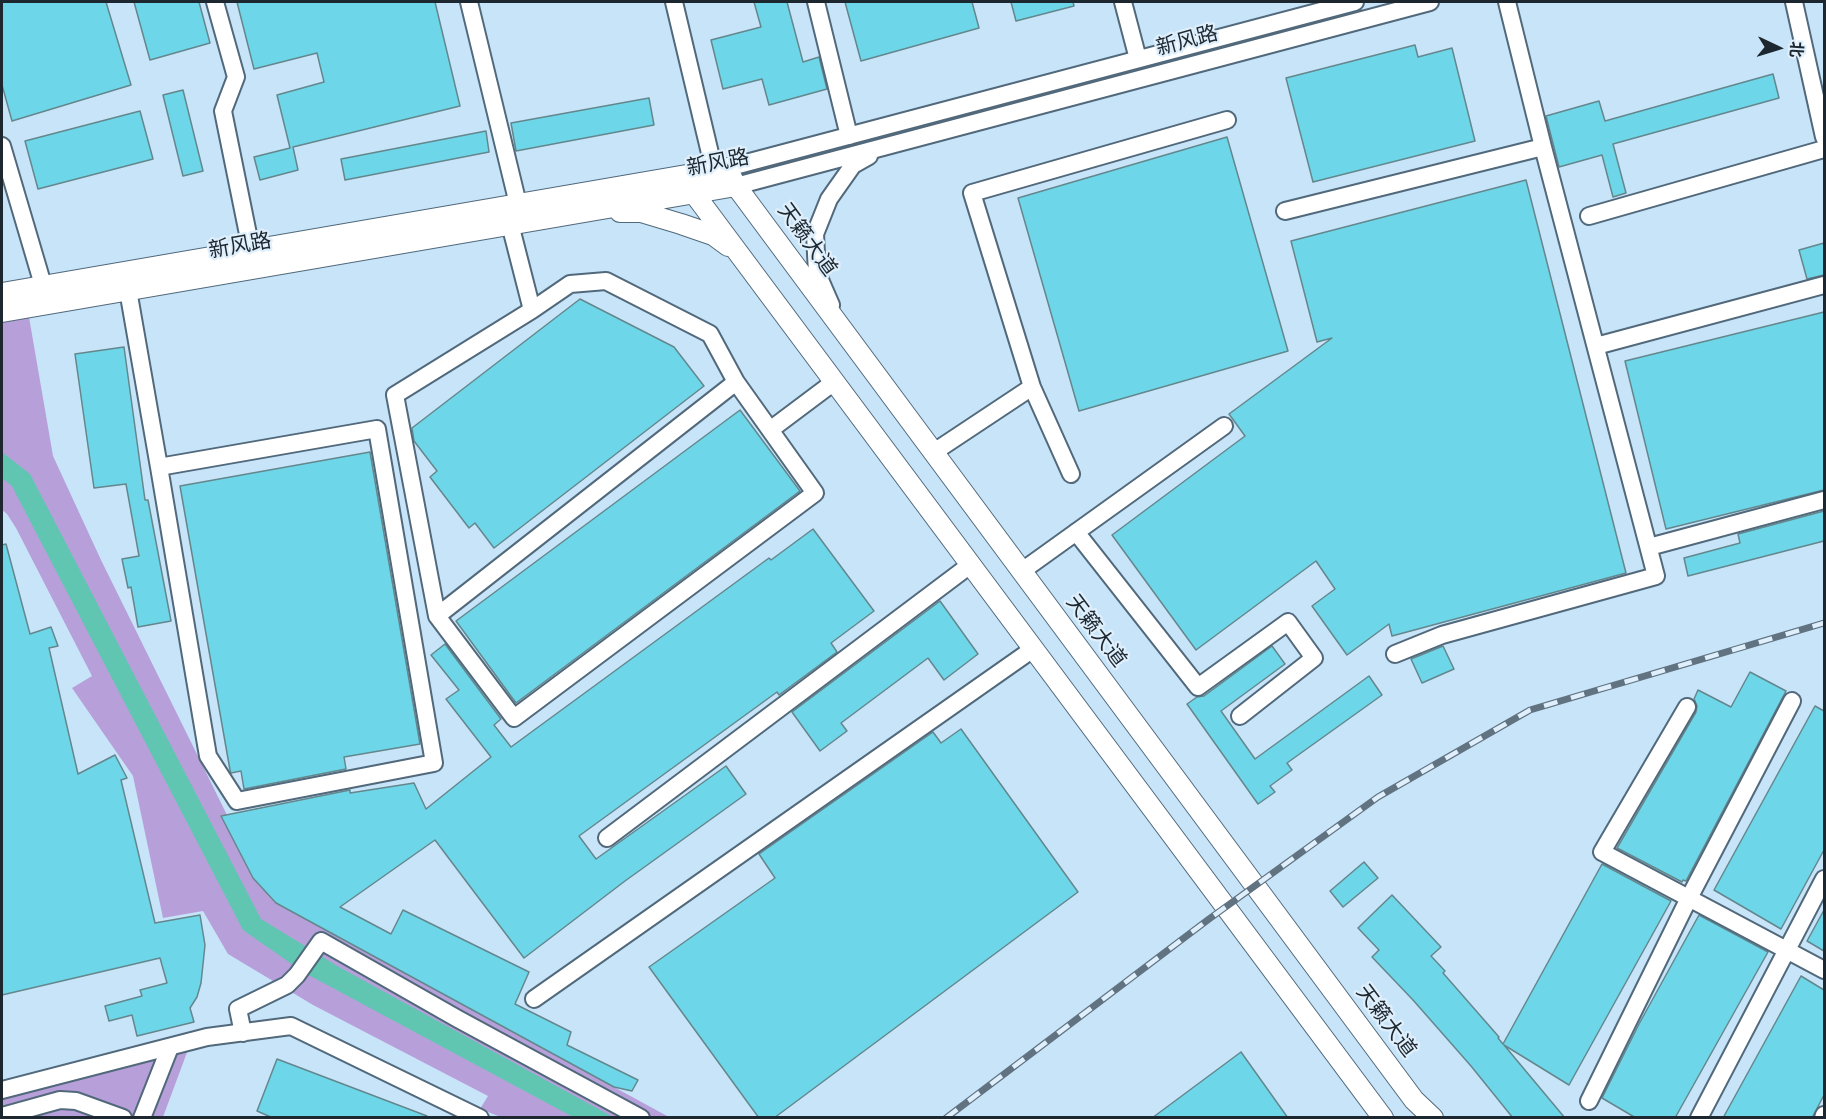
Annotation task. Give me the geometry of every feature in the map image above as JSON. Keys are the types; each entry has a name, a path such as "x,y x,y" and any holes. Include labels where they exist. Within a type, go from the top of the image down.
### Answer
{"main road":[{"name":"新风路","path":"2,293 681,176 726,175"},
{"name":"新风路","path":"2,312 693,192 726,175"},
{"name":"天籁大道","path":"726,175 840,325 1407,1090 1433,1118"},
{"path":"681,176 1383,1118"},
{"path":"582,212 641,212 713,235 737,251"}],"street":[{"path":"215,2 236,77 223,111 251,249"},
{"path":"469,2 518,204"},
{"path":"674,2 726,175"},
{"path":"816,2 849,136"},
{"path":"1123,2 1138,59"},
{"name":"新风路","path":"726,175 849,136 1355,2"},
{"name":"新风路","path":"726,175 890,145 1430,2"},
{"path":"1395,654 1442,635 1656,576 1507,2"},
{"path":"1794,2 1824,137"},
{"path":"1071,474 1032,387 972,193 1227,120"},
{"path":"840,325 817,273 815,234 829,199 853,165 890,145"},
{"path":"2,146 4,166 43,285"},
{"path":"1285,211 1543,147"},
{"path":"1589,216 1824,149"},
{"path":"510,224 532,310"},
{"path":"606,281 710,334 736,382 815,493 514,718 437,616 395,394 532,310 570,284 606,281"},
{"path":"1596,346 1824,285"},
{"path":"128,290 208,756 237,801 434,763 377,429 159,467"},
{"path":"437,616 736,382"},
{"path":"770,430 834,382"},
{"path":"934,452 1032,387"},
{"path":"1022,571 1224,426"},
{"path":"1649,547 1824,500"},
{"path":"1077,532 1198,687 1288,622 1314,658 1240,716"},
{"path":"607,838 970,565"},
{"path":"534,999 1033,649"},
{"path":"1589,1101 1689,898 1792,701"},
{"path":"1687,707 1602,852 1824,970"},
{"path":"1699,1118 1824,879"},
{"path":"243,1033 238,1009 287,985 321,941 641,1118"},
{"path":"2,1090 207,1037 291,1026 480,1118"},
{"path":"142,1118 170,1047"},
{"path":"2,1116 60,1100 76,1101 123,1118"}],"shaded area":[{"path":"29,317 53,456 101,560 227,815 222,816 253,878 276,903 669,1117 501,1117 480,1109 488,1096 313,1005 228,954 203,911 163,918 133,776 72,688 92,676 16,528 2,510 2,321"},
{"path":"2,452 30,474 261,919 339,967 613,1117 573,1117 303,972 243,930 12,486 2,478"},
{"path":"192,1039 163,1117 2,1118 2,1089"}],"building":[{"path":"2,2 106,2 131,85 12,121 2,85"},
{"path":"134,2 199,2 210,43 150,60"},
{"path":"237,2 435,2 460,106 293,147 298,170 260,180 254,157 290,148 277,95 324,82 317,53 254,69"},
{"path":"754,2 787,2 803,62 819,57 827,89 769,105 762,79 723,89 711,40 761,27"},
{"path":"845,2 972,2 979,28 861,61"},
{"path":"1011,2 1073,2 1074,6 1016,21"},
{"path":"1415,45 1418,57 1452,48 1475,141 1313,182 1286,78"},
{"path":"1773,74 1779,98 1613,144 1626,193 1613,197 1602,155 1559,167 1546,116 1599,101 1605,121"},
{"path":"183,90 203,171 183,176 163,95"},
{"path":"649,98 654,125 516,151 511,123"},
{"path":"140,111 153,159 38,189 25,141"},
{"path":"486,131 489,152 345,180 341,159"},
{"path":"1227,137 1288,351 1079,411 1018,198"},
{"path":"1526,180 1626,573 1392,636 1389,624 1347,655 1312,606 1335,589 1316,561 1196,650 1112,535 1245,436 1229,414 1332,338 1317,342 1291,241"},
{"path":"1824,243 1824,275 1807,279 1799,250"},
{"path":"580,299 674,347 704,386 494,548 475,523 469,528 430,477 437,471 414,441 412,428"},
{"path":"1824,312 1824,490 1666,529 1625,361"},
{"path":"124,347 145,500 148,500 171,621 138,627 131,587 128,588 122,559 139,556 126,484 94,488 75,354"},
{"path":"740,410 800,491 516,703 456,621"},
{"path":"370,452 420,744 344,757 346,769 244,789 241,771 231,773 230,770 180,486"},
{"path":"1824,511 1824,541 1688,576 1684,558 1740,543 1738,534"},
{"path":"813,529 874,611 831,643 837,652 779,695 777,692 579,836 596,859 726,766 746,794 625,881 524,958 435,840 340,907 391,934 403,910 529,972 515,1004 571,1032 567,1045 638,1080 632,1091 614,1087 276,903 253,878 221,816 350,790 350,793 414,783 426,809 491,757 446,699 459,690 431,655 445,644 501,719 494,725 511,747 769,558 771,560"},
{"path":"6,544 30,634 51,627 58,646 49,648 78,774 115,755 127,778 121,780 155,923 200,915 205,945 201,983 197,997 190,1008 194,1022 137,1036 132,1015 109,1021 105,1006 142,996 140,990 167,983 160,958 2,995 2,545"},
{"path":"940,601 978,654 944,680 928,658 841,723 847,731 820,751 792,712"},
{"path":"1272,646 1285,664 1221,711 1255,759 1369,676 1382,695 1287,763 1292,770 1270,786 1275,792 1258,804 1187,704 1197,697 1204,696"},
{"path":"1443,646 1454,669 1422,683 1411,659"},
{"path":"1750,672 1786,691 1686,881 1682,882 1617,848 1696,712 1697,706 1694,699 1698,690 1731,707"},
{"path":"1815,706 1824,711 1824,850 1781,929 1714,890"},
{"path":"961,729 1078,892 774,1118 759,1118 649,967 775,878 759,854 933,732 941,743"},
{"path":"1364,862 1378,878 1343,907 1330,891"},
{"path":"1602,864 1671,901 1569,1085 1504,1045 1565,1118 1513,1118 1471,1066 1372,957 1379,950 1358,928 1392,895 1441,947 1431,956 1503,1044"},
{"path":"1824,910 1824,951 1807,941"},
{"path":"1699,915 1768,952 1675,1118 1636,1118 1602,1098 1639,1024"},
{"path":"1801,976 1824,990 1824,1095 1812,1118 1723,1118"},
{"path":"1241,1052 1288,1118 1152,1118"},
{"path":"277,1059 427,1116 427,1118 273,1118 257,1111"}],"railway":[{"path":"946,1118 1209,919 1378,797 1530,710 1824,623"}]}
